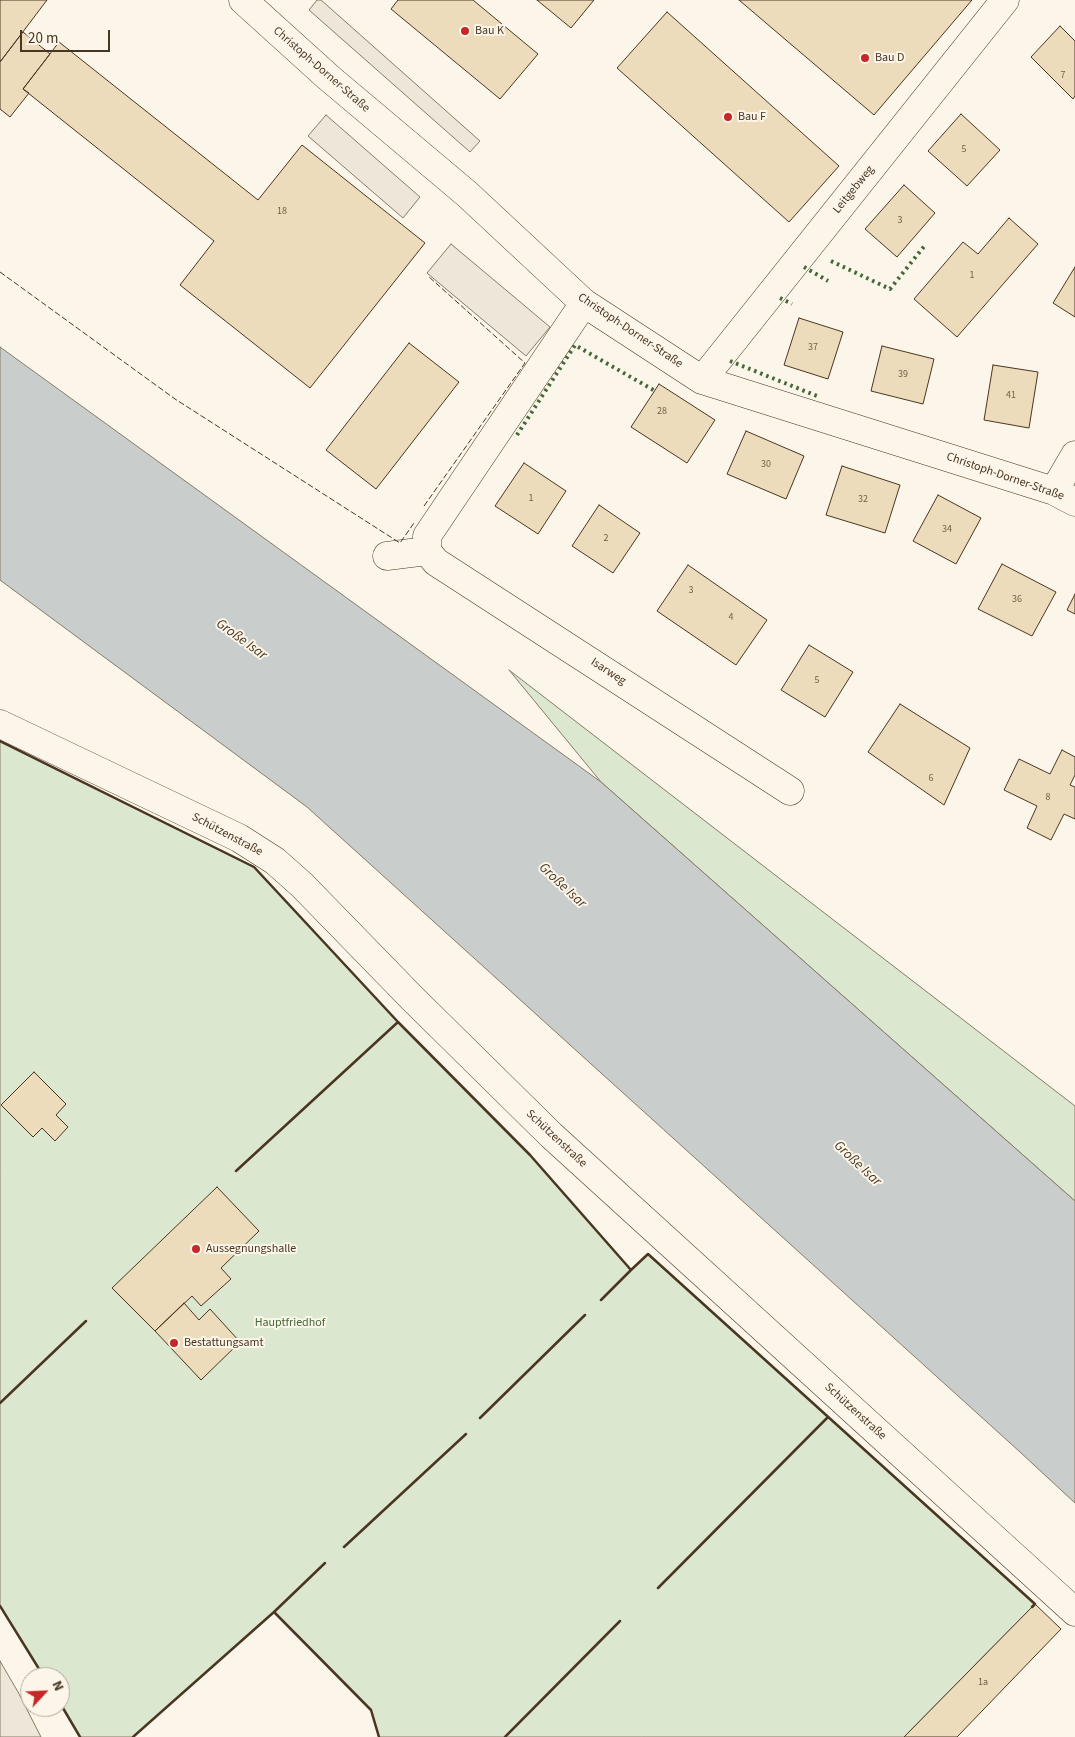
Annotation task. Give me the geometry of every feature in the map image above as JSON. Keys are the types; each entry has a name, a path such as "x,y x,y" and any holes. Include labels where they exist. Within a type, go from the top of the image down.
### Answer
{"street":[{"name":"Christoph-Dorner-Straße","path":"243,0 328,77 467,194 584,303 702,380 1064,496"},
{"name":"Leitgebweg","path":"702,380 1005,0"},
{"path":"387,556 428,551 428,536 584,303"},
{"path":"1064,496 1075,455"},
{"name":"Isarweg","path":"428,551 436,562 790,791"},
{"name":"Schützenstraße","path":"0,724 239,838 275,861 302,885 412,998 551,1135 1075,1612"}],"green space":[{"path":"509,670 1075,1106 1075,1201 601,782"},
{"name":"Hauptfriedhof","path":"0,741 254,867 398,1022 530,1155 631,1270 648,1254 1035,1604 904,1737 379,1737 371,1710 274,1612 133,1737 80,1737 68,1717 70,1717 70,1667 38,1667 0,1606"}],"shaded area":[{"path":"317,0 321,0 480,141 470,152 309,10"},
{"path":"326,115 420,197 403,218 308,136"},
{"path":"451,244 550,327 526,356 427,273"},
{"path":"0,1661 20,1696 20,1717 31,1717 41,1737 0,1737"}],"water":[{"name":"Große Isar","path":"0,347 601,782 1075,1201 1075,1503 307,807 0,580"}],"building":[{"path":"0,0 47,0 0,62"},
{"name":"Bau K","path":"398,0 473,0 538,54 500,99 391,9"},
{"path":"537,0 594,0 571,28"},
{"name":"Bau D","path":"739,0 972,0 874,115"},
{"name":"Bau F","path":"667,12 839,166 789,222 617,68"},
{"path":"1060,26 1075,41 1075,96 1073,99 1031,57"},
{"path":"23,32 50,54 23,89 29,93 10,117 0,109 0,62"},
{"path":"59,42 258,200 302,145 425,243 310,388 180,285 214,241 23,89"},
{"path":"961,114 1000,150 967,186 928,151"},
{"path":"904,185 935,213 897,257 865,229"},
{"path":"1009,218 1038,244 957,337 914,299 963,242 978,254"},
{"path":"1075,267 1075,317 1053,303"},
{"path":"799,318 843,332 828,379 784,365"},
{"path":"409,343 459,382 376,489 326,450"},
{"path":"882,346 934,359 923,404 871,391"},
{"path":"993,365 1038,372 1029,428 984,420"},
{"path":"659,384 715,420 687,463 631,427"},
{"path":"746,431 804,456 786,499 727,474"},
{"path":"524,463 566,491 538,534 495,506"},
{"path":"842,466 900,485 885,533 826,515"},
{"path":"938,495 981,518 956,564 913,541"},
{"path":"599,505 640,533 613,573 572,546"},
{"path":"1002,564 1056,592 1032,636 978,609"},
{"path":"688,565 767,620 736,665 657,611"},
{"path":"1075,594 1075,614 1067,610"},
{"path":"809,645 853,672 825,717 781,690"},
{"path":"900,704 970,748 944,805 868,752"},
{"path":"1062,750 1075,757 1075,775 1070,785 1075,787 1075,819 1064,814 1051,840 1027,828 1037,806 1004,790 1019,759 1050,774"},
{"path":"34,1072 66,1104 56,1115 68,1127 55,1141 42,1128 33,1137 1,1105"},
{"name":"Aussegnungshalle","path":"217,1187 259,1231 221,1268 231,1279 201,1306 192,1296 155,1331 112,1288"},
{"path":"184,1303 199,1320 210,1309 240,1342 201,1380 155,1331"},
{"path":"1035,1604 1061,1629 957,1737 904,1737"}],"hedge":[{"path":"831,261 890,289 926,244"},
{"path":"804,267 828,281"},
{"path":"780,298 792,304"},
{"path":"517,435 575,345 655,391"},
{"path":"730,361 817,396"}],"fence":[{"path":"0,272 175,399 400,543 414,523"},
{"path":"424,506 525,363 428,276"}],"wall":[{"path":"0,741 254,867 398,1022 530,1155 631,1270 648,1254 1035,1604 1032,1607"},
{"path":"236,1171 398,1022"},
{"path":"601,1300 631,1270"},
{"path":"480,1418 585,1315"},
{"path":"0,1403 86,1321"},
{"path":"658,1588 828,1417"},
{"path":"344,1547 466,1434"},
{"path":"274,1612 325,1563"},
{"path":"0,1606 38,1667"},
{"path":"133,1737 274,1612 371,1710 379,1737"},
{"path":"505,1737 620,1621"},
{"path":"68,1717 80,1737"}],"place":[{"name":"Bau K","path":"465,31"},
{"name":"Bau D","path":"865,58"},
{"name":"Bau F","path":"728,117"},
{"name":"Aussegnungshalle","path":"196,1249"},
{"name":"Bestattungsamt","path":"174,1343"}]}
